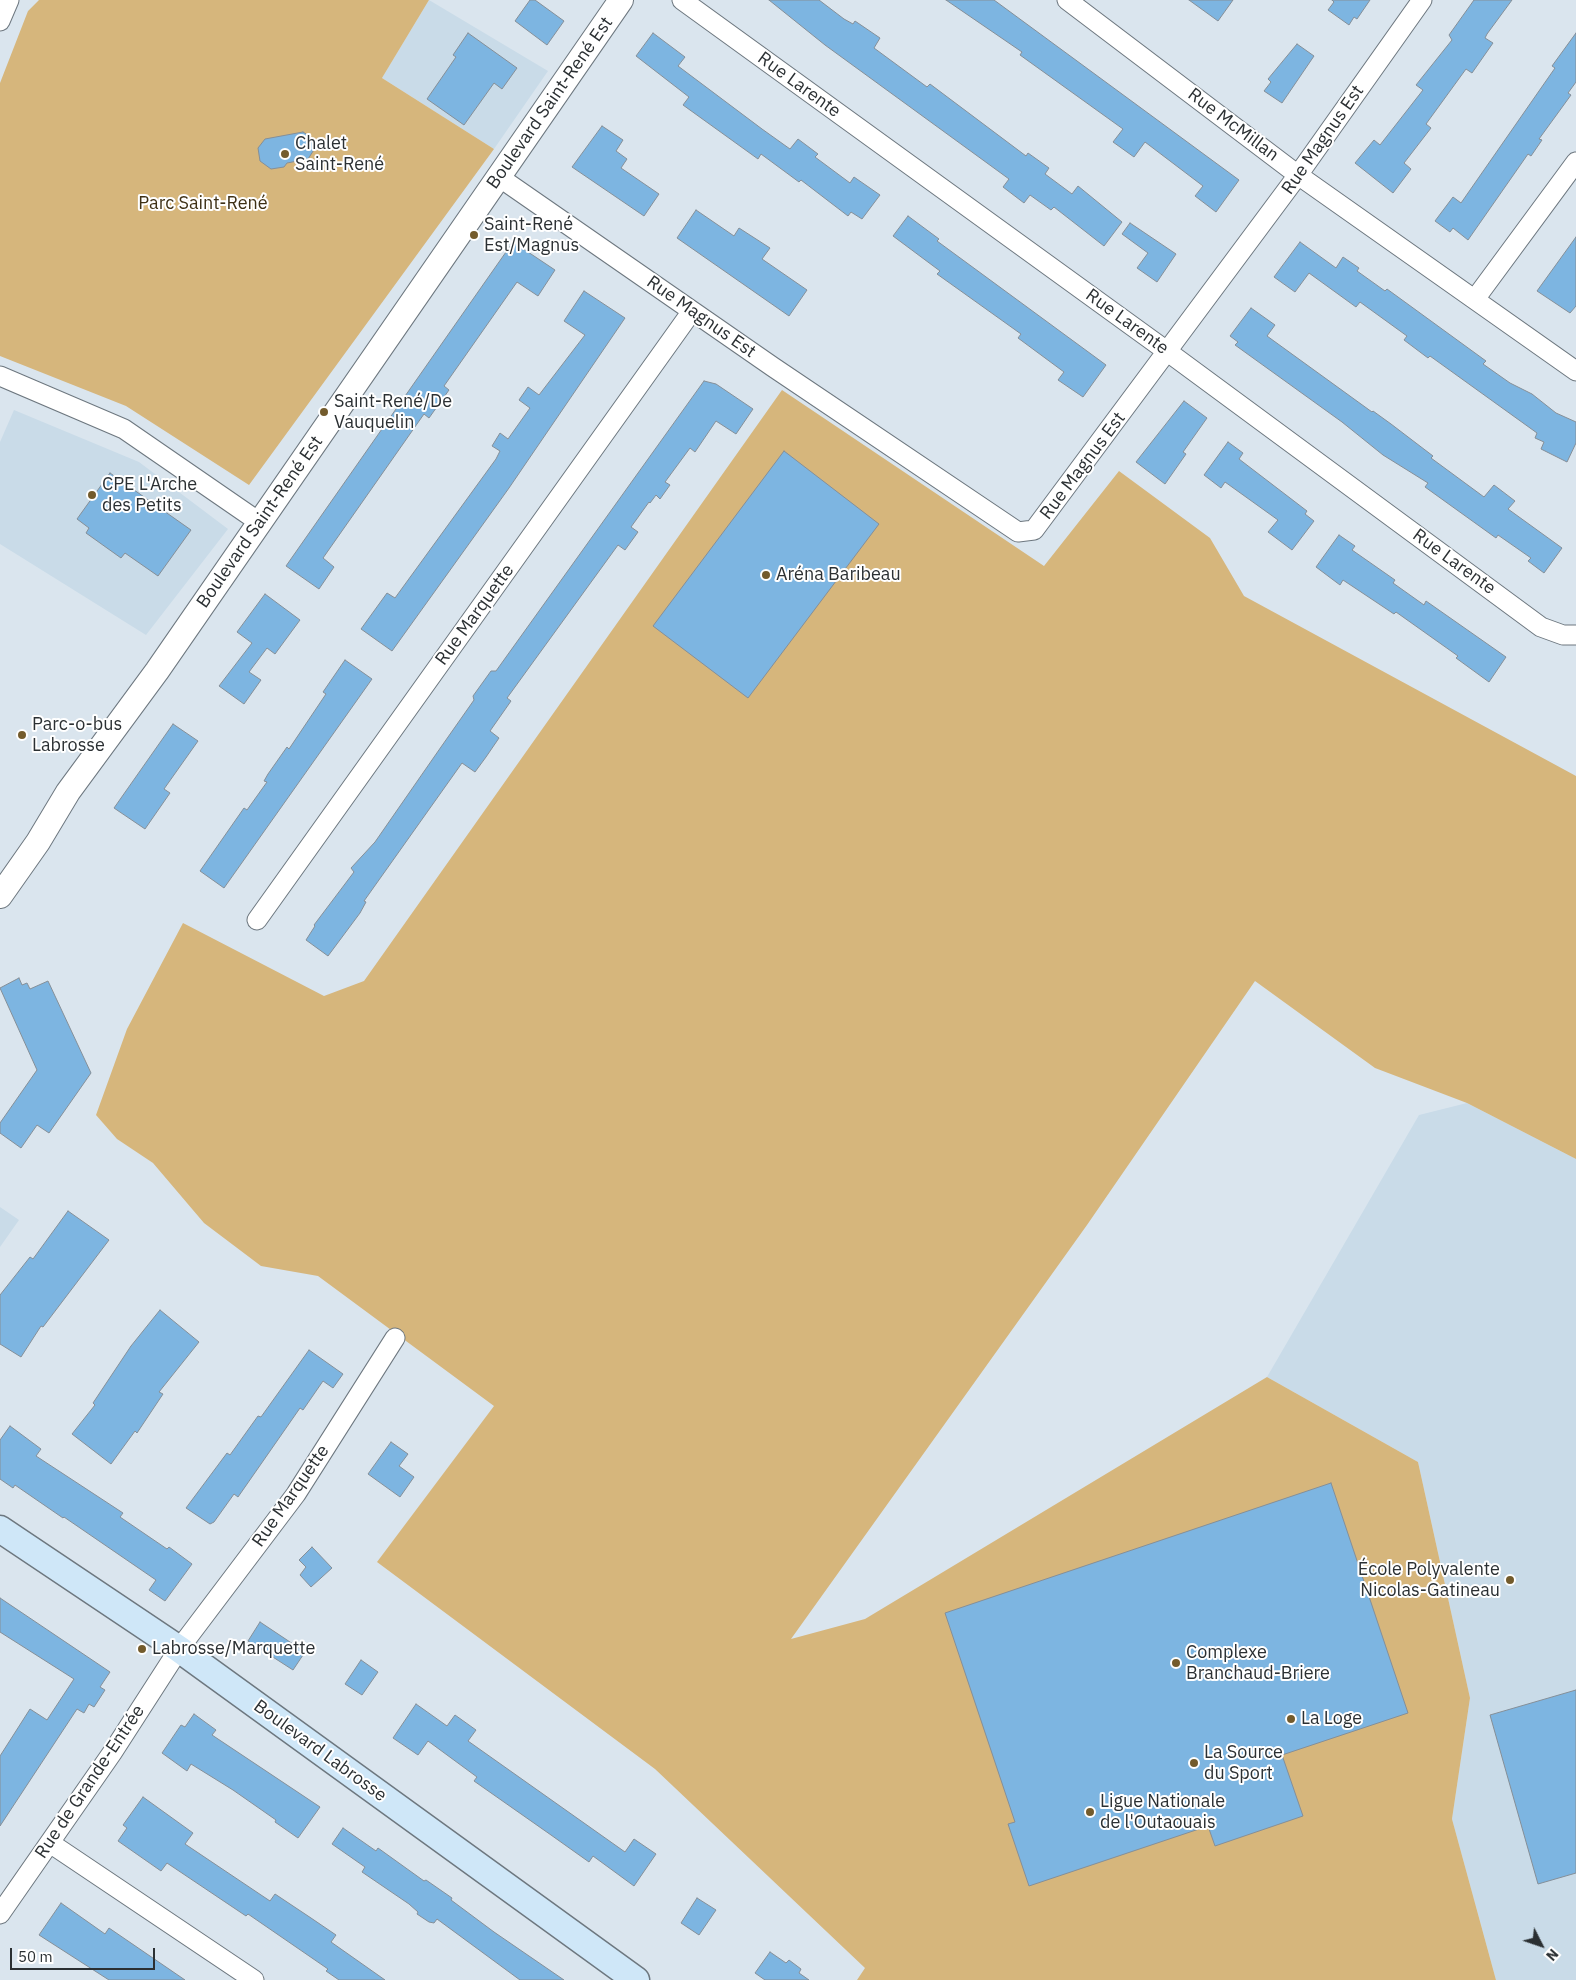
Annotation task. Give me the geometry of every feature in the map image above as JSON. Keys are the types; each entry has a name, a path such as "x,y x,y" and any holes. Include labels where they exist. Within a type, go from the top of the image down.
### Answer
{"main road":[{"name":"Boulevard Labrosse","path":"0,1529 179,1649 636,1980"}],"street":[{"path":"0,21 9,0"},
{"name":"Boulevard Saint-René Est","path":"0,896 38,842 68,792 157,671 621,0"},
{"name":"Rue Larente","path":"682,0 1168,352 1541,627 1563,635 1576,635"},
{"name":"Rue McMillan","path":"1067,0 1298,175 1576,371"},
{"name":"Rue Magnus Est","path":"499,177 692,311 1018,532 1034,530 1298,175 1422,0"},
{"path":"1475,299 1576,162"},
{"name":"Rue Marquette","path":"257,920 692,311"},
{"path":"0,376 124,429 259,522"},
{"name":"Rue Marquette","path":"179,1649 296,1494 395,1338"},
{"name":"Rue de Grande-Entrée","path":"0,1914 50,1843 179,1649"},
{"path":"50,1843 254,1980"}],"shaded area":[{"path":"429,0 548,71 494,149 382,78"},
{"name":"CPE L'Arche des Petits","path":"14,410 139,462 228,529 146,635 0,544 0,442"},
{"name":"École Polyvalente Nicolas-Gatineau","path":"1467,1103 1576,1159 1576,1980 1496,1980 1452,1819 1470,1698 1418,1462 1267,1377 1419,1115"},
{"path":"0,1207 19,1220 0,1247"}],"green space":[{"name":"Parc Saint-René","path":"39,0 429,0 382,78 494,149 249,485 126,406 0,356 0,83 28,11"},
{"path":"782,390 1044,566 1119,471 1210,538 1244,596 1576,776 1576,1159 1467,1103 1375,1068 1255,981 1087,1225 791,1639 865,1619 1267,1377 1418,1462 1470,1698 1452,1819 1496,1980 857,1980 865,1968 655,1769 377,1562 494,1406 318,1276 261,1266 204,1223 153,1163 117,1139 96,1115 127,1029 183,923 324,996 364,981"}],"building":[{"path":"530,0 535,0 564,21 547,45 515,21"},
{"path":"769,0 819,0 844,19 853,24 855,21 880,38 874,48 927,87 930,84 1026,156 1028,153 1049,168 1045,174 1072,194 1078,186 1122,222 1104,246 1054,207 1051,210 1030,195 1024,203 1003,187 1009,179 825,45"},
{"path":"946,0 994,0 1239,180 1216,212 1195,196 1203,186 1145,142 1134,157 1113,142 1123,129 1020,55 1022,52"},
{"path":"1189,0 1233,0 1218,21"},
{"path":"1332,0 1370,0 1357,19 1354,17 1349,25 1328,10 1334,2"},
{"path":"1474,0 1512,0 1485,38 1493,43 1472,73 1466,69 1426,124 1431,128 1404,163 1411,169 1393,193 1355,163 1374,140 1380,145 1423,90 1416,85 1452,40 1449,35"},
{"path":"468,33 517,68 502,89 494,83 464,125 427,99 456,57 453,55"},
{"path":"653,33 685,57 678,66 790,149 798,139 818,154 815,157 850,183 854,177 880,195 862,219 851,212 848,216 801,180 799,182 761,154 758,159 683,105 689,97 636,56"},
{"path":"1576,33 1576,82 1568,93 1571,95 1539,139 1542,140 1531,156 1528,154 1468,240 1453,228 1450,232 1435,221 1453,197 1461,203 1555,68 1552,66"},
{"path":"1297,44 1314,56 1282,103 1264,91 1271,82 1268,79"},
{"path":"602,126 623,140 616,151 627,159 621,168 659,194 644,216 572,167"},
{"name":"Chalet Saint-René","path":"303,132 319,142 308,159 287,163 284,167 271,169 260,161 258,148 265,139"},
{"path":"696,210 734,236 739,228 770,248 762,259 807,290 789,316 677,238"},
{"path":"908,216 939,239 937,241 1106,365 1083,397 1058,380 1064,372 1018,338 1021,334 937,274 940,271 893,236"},
{"path":"1130,223 1176,254 1157,282 1137,268 1148,253 1122,234"},
{"path":"1576,237 1576,306 1570,313 1537,291"},
{"path":"513,242 555,270 538,296 517,282 444,386 449,390 429,418 424,414 323,558 334,567 319,589 286,566"},
{"path":"1300,242 1336,268 1343,257 1359,268 1357,271 1385,291 1387,289 1486,361 1483,364 1510,383 1532,394 1556,413 1576,422 1576,443 1567,462 1541,449 1544,442 1535,438 1537,433 1430,356 1428,358 1404,340 1407,336 1360,302 1356,307 1309,273 1295,292 1274,277"},
{"path":"584,291 625,318 509,488 392,651 361,629 387,593 395,598 496,459 500,451 492,446 500,433 508,439 530,408 519,400 528,387 539,395 585,335 564,321"},
{"path":"1251,308 1275,325 1267,336 1391,424 1433,456 1431,458 1484,497 1494,485 1515,501 1508,509 1562,548 1544,573 1528,561 1531,558 1498,535 1496,538 1425,487 1428,483 1383,455 1342,422 1235,345 1238,342 1230,336"},
{"path":"704,381 716,384 753,409 736,434 716,421 695,452 690,448 665,482 670,485 660,499 656,495 631,527 638,532 625,550 618,545 507,698 511,701 490,731 499,738 486,757 475,772 462,763 364,901 366,902 360,913 328,956 306,940 314,925 354,872 351,868 375,842 474,700 473,696 491,671 496,671"},
{"path":"1184,401 1207,418 1183,452 1186,454 1165,484 1136,462"},
{"path":"1228,442 1243,453 1239,459 1307,511 1305,514 1314,521 1292,550 1268,532 1278,520 1225,482 1221,488 1204,475"},
{"name":"Aréna Baribeau","path":"784,451 879,524 748,698 653,626"},
{"path":"110,473 191,530 158,576 125,553 121,558 86,533 89,528 77,519"},
{"path":"1339,535 1355,546 1352,550 1395,580 1393,583 1424,605 1426,601 1506,657 1489,682 1456,658 1458,656 1396,612 1394,614 1343,580 1340,585 1316,567"},
{"path":"265,594 300,620 275,654 267,648 249,672 261,680 244,704 219,686 252,643 237,632"},
{"path":"345,660 372,679 224,888 200,871 244,808 247,810 267,782 264,781 268,774 287,747 289,749 326,694 323,692"},
{"path":"173,724 198,741 164,789 170,793 145,829 114,808"},
{"path":"19,978 22,985 27,983 30,989 48,981 91,1073 49,1133 37,1125 21,1148 0,1133 0,1123 37,1070 0,988"},
{"path":"68,1211 109,1240 43,1327 41,1326 21,1357 0,1344 0,1295 30,1257 33,1259"},
{"path":"160,1310 199,1342 159,1392 163,1394 137,1433 135,1431 111,1464 72,1434 95,1405 93,1403 131,1346"},
{"path":"309,1350 343,1374 333,1388 323,1381 303,1410 300,1408 238,1497 234,1494 214,1522 210,1524 186,1508 227,1453 230,1455 258,1416 261,1417"},
{"path":"10,1426 41,1449 36,1456 123,1513 120,1517 167,1549 169,1547 192,1564 165,1601 149,1590 156,1580 15,1485 13,1488 0,1479 0,1440"},
{"path":"391,1442 408,1454 399,1466 414,1477 400,1497 368,1474"},
{"name":"Complexe Branchaud-Briere","path":"1331,1483 1408,1713 1282,1755 1303,1816 1215,1846 1208,1826 1029,1886 1008,1824 1015,1822 945,1613"},
{"path":"312,1547 332,1568 311,1587 300,1575 306,1567 299,1560"},
{"path":"0,1598 110,1672 100,1687 105,1690 94,1707 89,1704 84,1713 77,1709 0,1826 0,1756 30,1709 47,1720 74,1679 0,1632"},
{"path":"260,1622 305,1652 293,1670 248,1641"},
{"path":"361,1660 378,1672 362,1695 345,1684"},
{"path":"1576,1690 1576,1873 1538,1884 1490,1715"},
{"path":"416,1704 447,1726 455,1715 476,1730 468,1741 625,1852 634,1839 656,1854 634,1886 593,1856 589,1862 474,1781 477,1777 428,1741 418,1755 393,1738"},
{"path":"194,1714 216,1730 212,1735 320,1807 298,1838 233,1790 191,1764 187,1771 162,1753 181,1725 185,1727"},
{"path":"143,1797 193,1833 185,1844 270,1901 275,1894 336,1935 331,1942 385,1980 339,1980 326,1971 328,1969 248,1914 246,1916 167,1863 161,1871 118,1841 127,1828 123,1825"},
{"path":"343,1828 376,1851 378,1848 424,1881 426,1880 494,1932 564,1980 520,1980 437,1919 434,1923 429,1922 417,1914 418,1912 409,1904 362,1872 365,1867 332,1844"},
{"path":"697,1898 716,1910 699,1935 681,1923"},
{"path":"61,1903 105,1934 109,1928 185,1980 109,1980 39,1935"},
{"path":"770,1952 786,1963 789,1960 801,1969 799,1973 809,1980 765,1980 755,1973"}],"place":[{"name":"Chalet Saint-René","path":"285,154"},
{"name":"Saint-René Est/Magnus","path":"474,235"},
{"name":"Saint-René/De Vauquelin","path":"324,412"},
{"name":"CPE L'Arche des Petits","path":"92,495"},
{"name":"Aréna Baribeau","path":"766,575"},
{"name":"Parc-o-bus Labrosse","path":"22,735"},
{"name":"École Polyvalente Nicolas-Gatineau","path":"1510,1580"},
{"name":"Labrosse/Marquette","path":"142,1649"},
{"name":"Complexe Branchaud-Briere","path":"1176,1663"},
{"name":"La Loge","path":"1291,1719"},
{"name":"La Source du Sport","path":"1194,1763"},
{"name":"Ligue Nationale de l'Outaouais","path":"1090,1812"}]}
